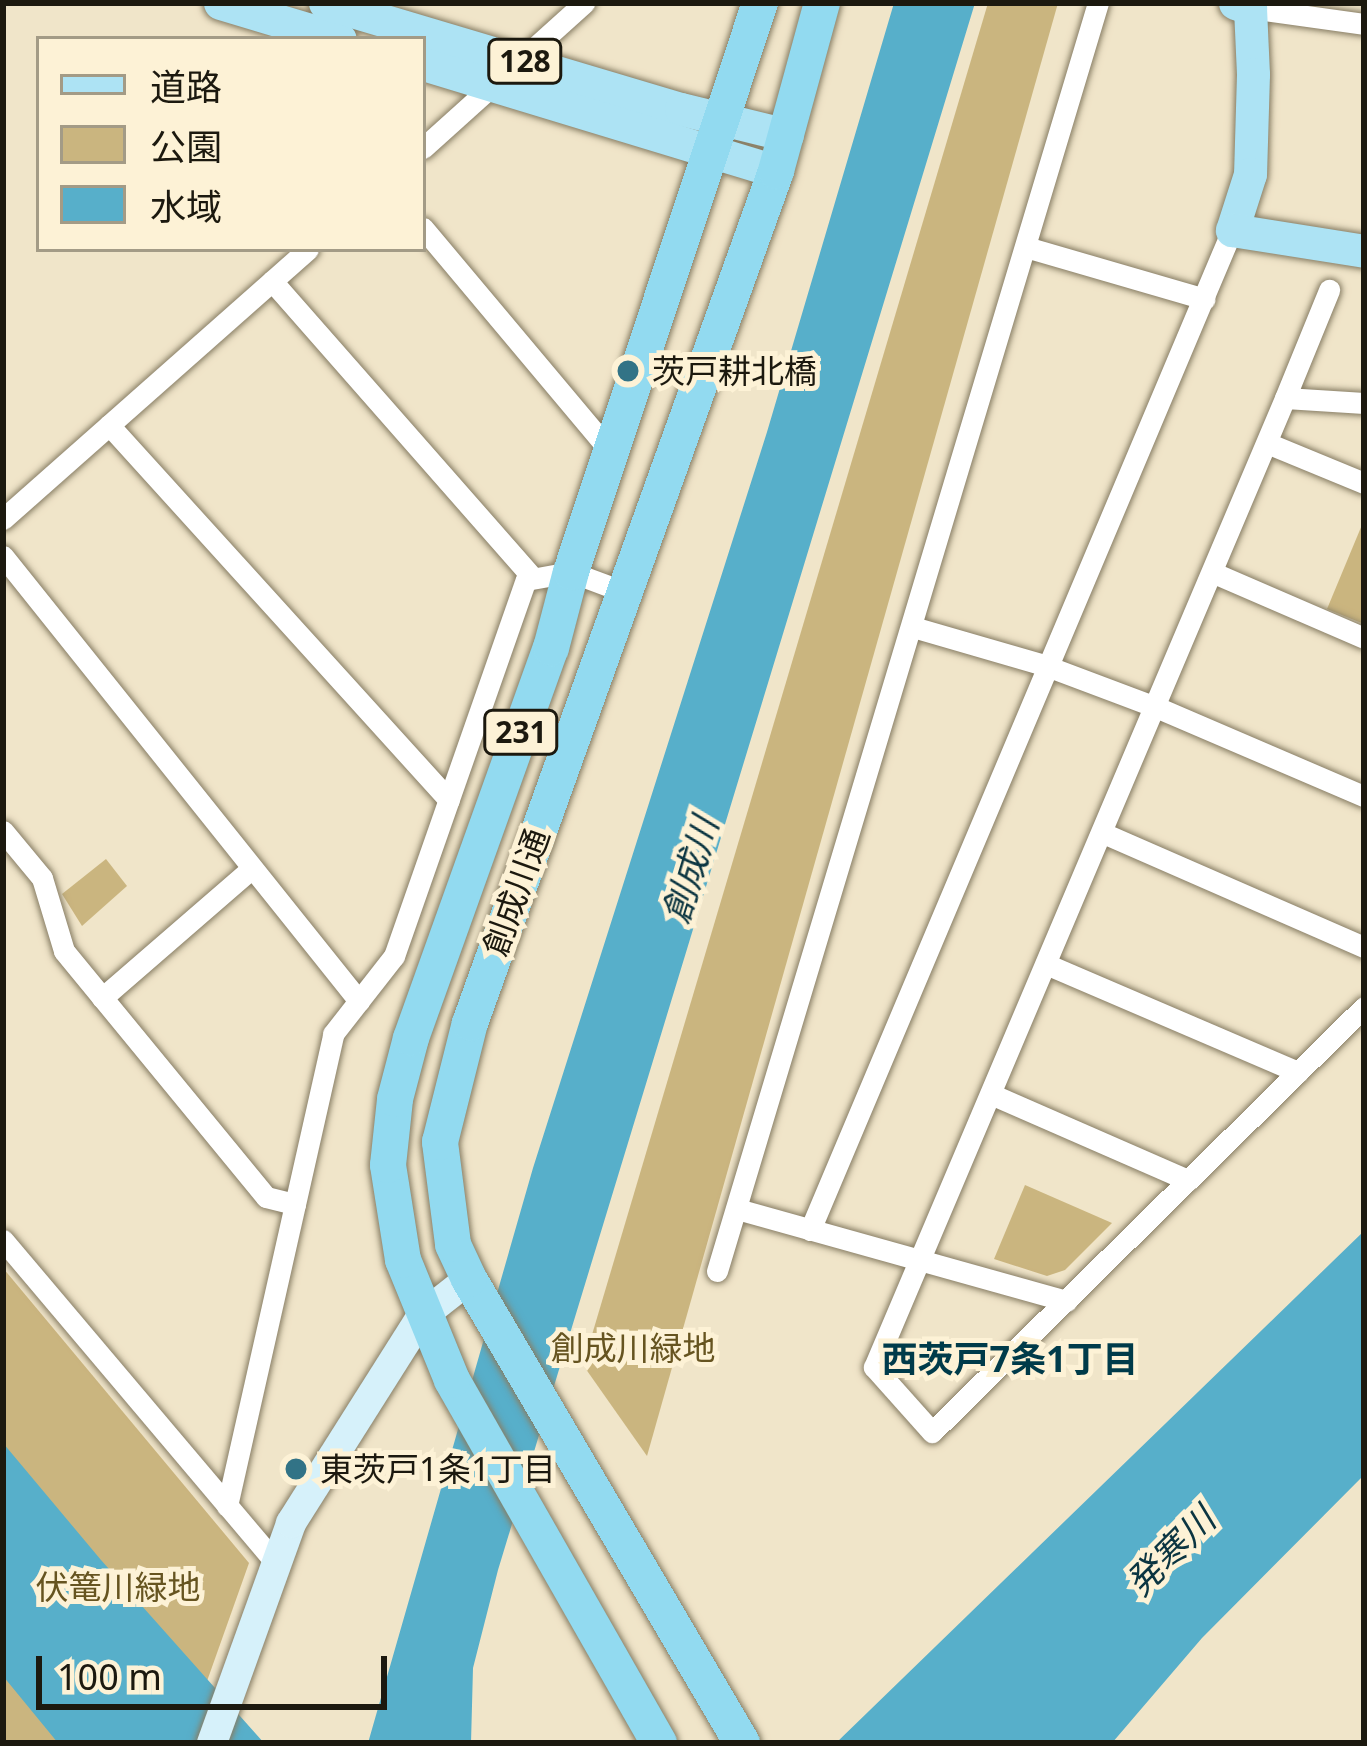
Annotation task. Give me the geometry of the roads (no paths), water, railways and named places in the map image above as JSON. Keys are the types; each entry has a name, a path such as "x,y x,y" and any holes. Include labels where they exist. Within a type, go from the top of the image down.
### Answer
{"highway":[{"name":"創成川通","path":"659,1743 452,1380 403,1260 388,1165 395,1099 411,1037 551,648 571,572 760,3"},
{"name":"創成川通","path":"742,1743 470,1279 453,1244 440,1142 470,1023 776,171 822,3"}],"main road":[{"path":"220,3 330,36"},
{"name":"128","path":"325,3 522,61 719,137 776,171"},
{"path":"1242,6 1250,175 1232,230 1364,251"},
{"name":"128","path":"426,65 719,137 787,135"},
{"path":"212,1743 290,1523 329,1455 422,1316 470,1279"}],"street":[{"path":"426,145 584,3"},
{"path":"717,1271 1098,3"},
{"path":"1242,6 1364,24"},
{"path":"810,1230 1044,665 1232,230"},
{"path":"426,232 612,453"},
{"path":"1026,247 1204,299"},
{"path":"3,519 305,252"},
{"path":"272,281 532,577"},
{"path":"1329,290 1214,573 874,1367 932,1432 1364,1007"},
{"path":"1285,398 1364,403"},
{"path":"109,425 449,800"},
{"path":"1267,443 1364,483"},
{"path":"3,556 358,1001"},
{"path":"227,1506 333,1034 394,956 526,580 571,572 622,591"},
{"path":"1214,573 1364,638"},
{"path":"913,627 1044,665 1364,796"},
{"path":"3,831 42,878 64,951 266,1197 295,1204"},
{"path":"1102,833 1364,947"},
{"path":"103,998 252,868"},
{"path":"1046,964 1298,1072"},
{"path":"991,1094 1188,1180"},
{"path":"737,1209 1066,1301"},
{"path":"3,1240 276,1563"}],"water":[{"name":"創成川","path":"894,3 975,3 498,1570 473,1668 471,1743 368,1743 533,1168 767,432"},
{"name":"発寒川","path":"1364,1231 1364,1475 1202,1638 1112,1743 836,1743"},
{"path":"3,1443 264,1743 58,1743 3,1676"}],"place":[{"name":"茨戸耕北橋","path":"628,371"},
{"name":"東茨戸1条1丁目","path":"296,1469"}],"district":[{"name":"西茨戸7条1丁目","path":"1010,1359"}],"park label":[{"name":"創成川緑地","path":"633,1348"},
{"name":"伏篭川緑地","path":"118,1587"}]}
